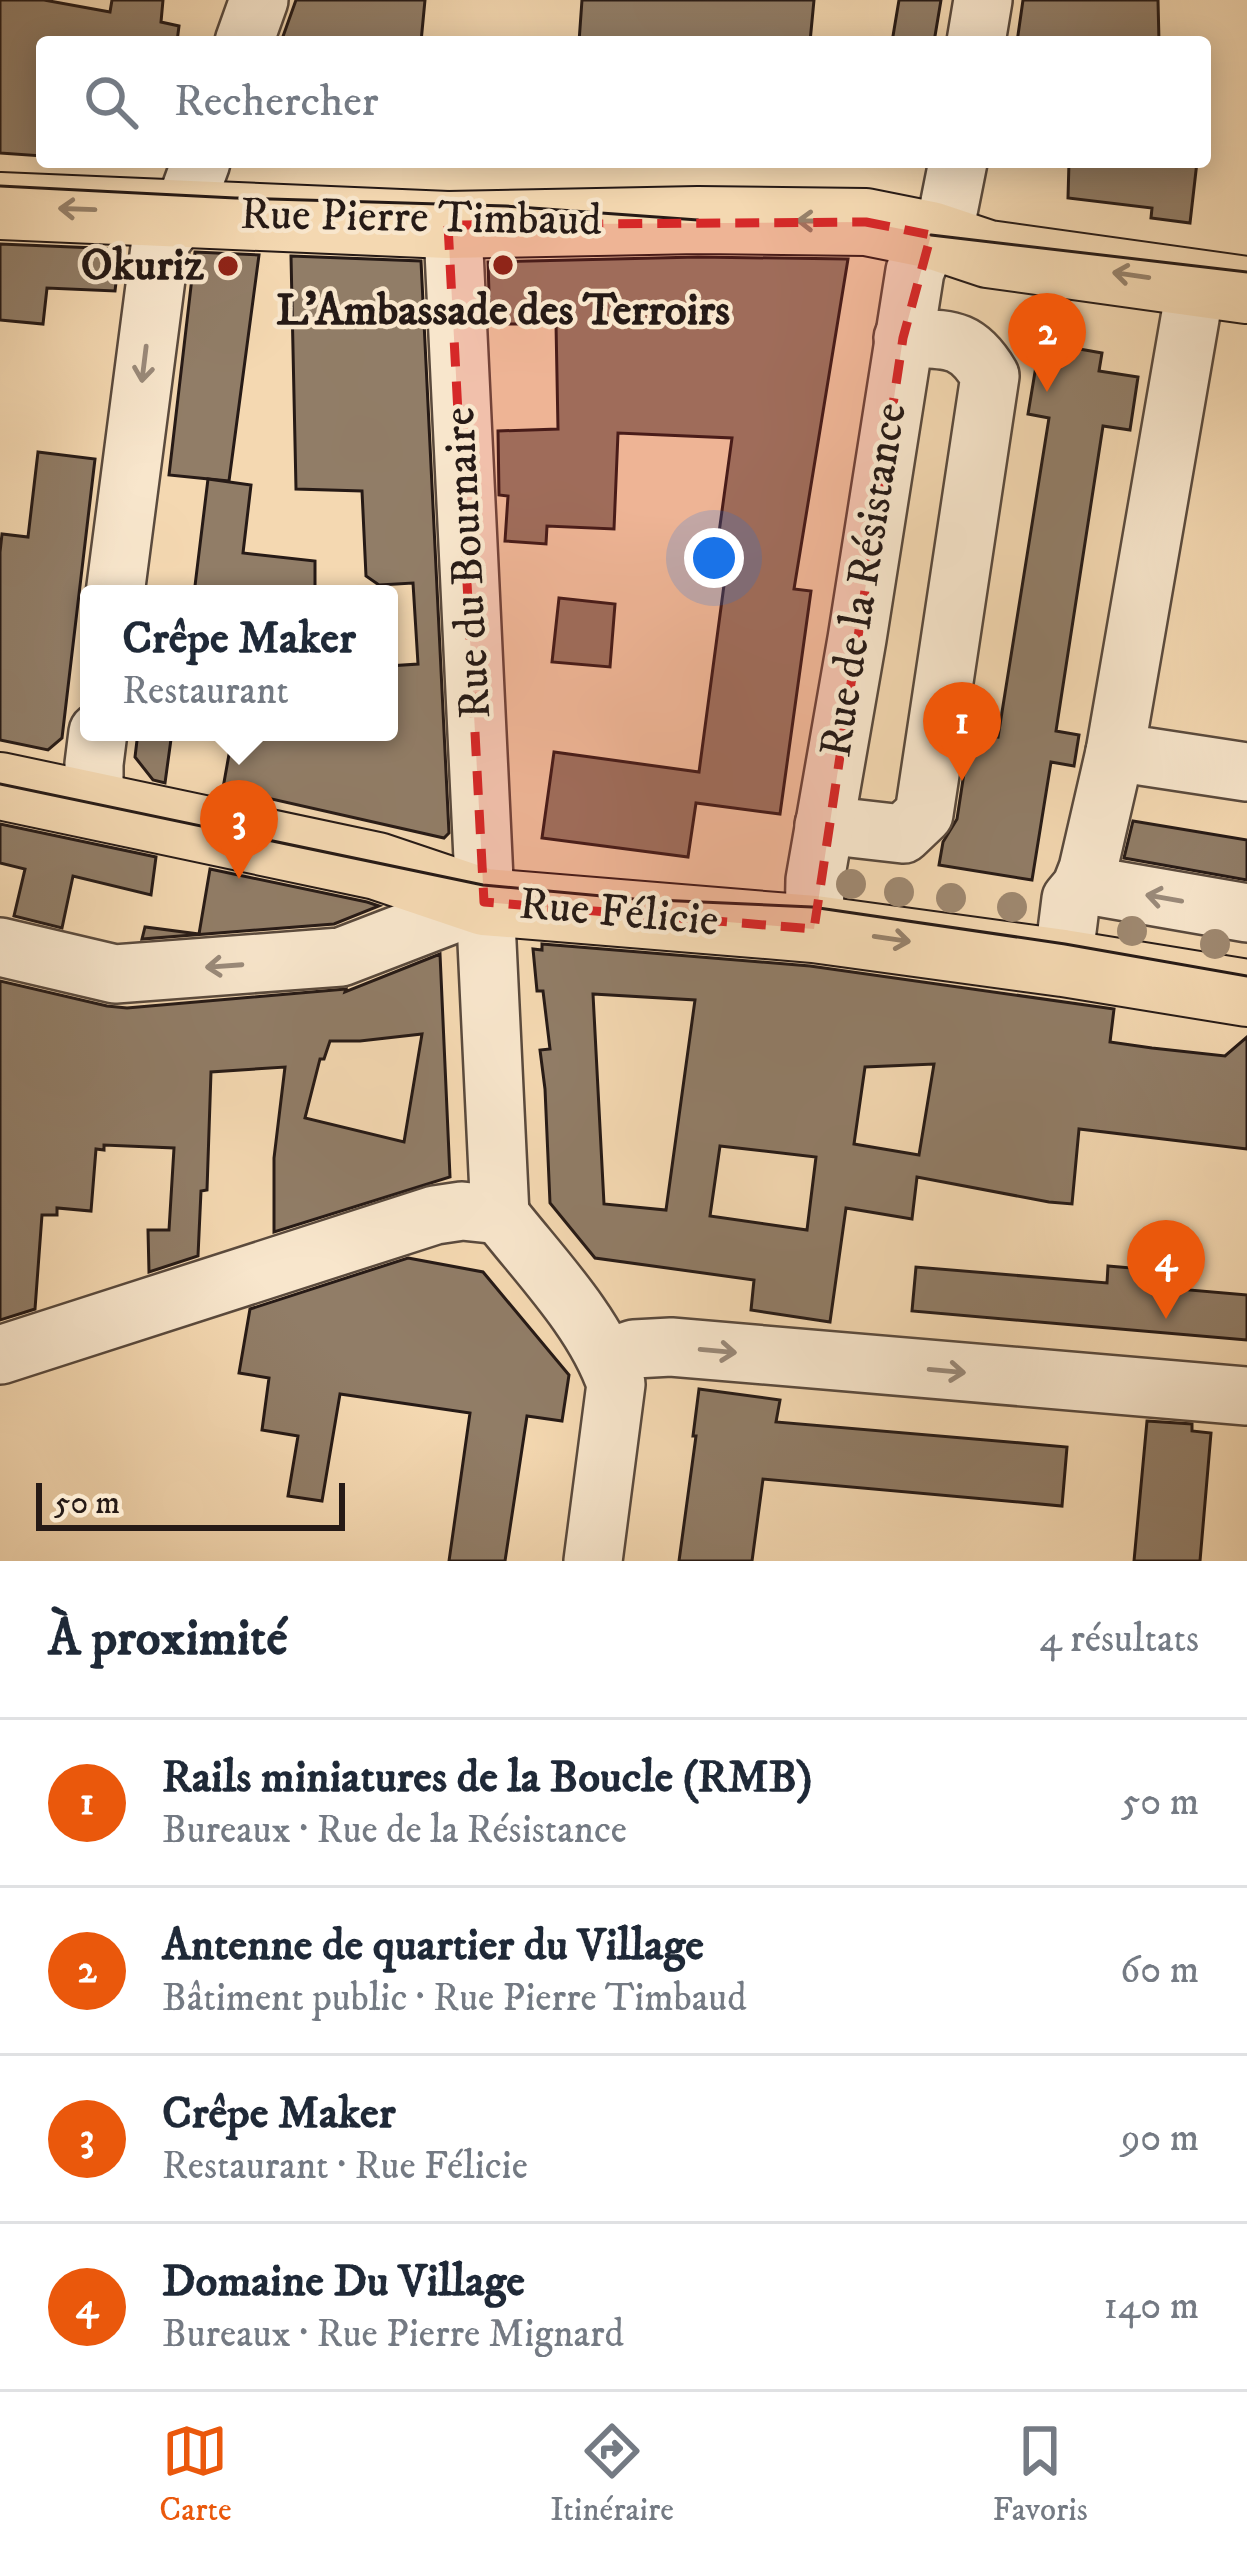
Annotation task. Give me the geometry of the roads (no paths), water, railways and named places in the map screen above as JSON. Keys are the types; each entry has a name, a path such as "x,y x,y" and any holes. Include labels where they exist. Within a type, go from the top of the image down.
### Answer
{"main road":[{"name":"Rue Pierre Timbaud","path":"0,206 192,188 448,225 866,222 931,235"},
{"path":"931,235 988,254 1221,287"},
{"name":"Rue Félicie","path":"0,787 376,866 484,902 814,928 1247,993"}],"street":[{"path":"246,36 259,0"},
{"path":"977,36 982,0"},
{"name":"Rue de la Résistance","path":"814,928 815,880 915,271 931,235 948,212 957,168"},
{"path":"117,585 161,240 192,188"},
{"name":"Rue du Bournaire","path":"448,225 454,250 500,1215"},
{"path":"1063,963 1071,899 1088,869 1221,287"},
{"path":"824,825 903,833 924,814 990,376 976,352 949,340 903,338"},
{"path":"94,808 97,741"},
{"path":"1115,752 1247,772"},
{"path":"1081,887 1247,913"},
{"path":"0,946 115,974 340,957 484,902"},
{"path":"0,1354 435,1215 462,1211 500,1215 591,1332 608,1358 616,1384 593,1561"},
{"path":"608,1358 634,1349 671,1347 1247,1396"}],"tram line":[{"path":"0,186 506,206 698,220"},
{"path":"931,235 1247,272"},
{"path":"0,784 483,885 634,899 812,907 1247,976"}],"place":[{"name":"L'Ambassade des Terroirs","path":"503,265"},
{"name":"Okuriz","path":"228,266"},
{"name":"Antenne de quartier du Village","path":"1047,392"},
{"name":"Rails miniatures de la Boucle (RMB)","path":"962,781"},
{"name":"Crêpe Maker","path":"239,879"},
{"name":"Domaine Du Village","path":"1166,1319"}]}
